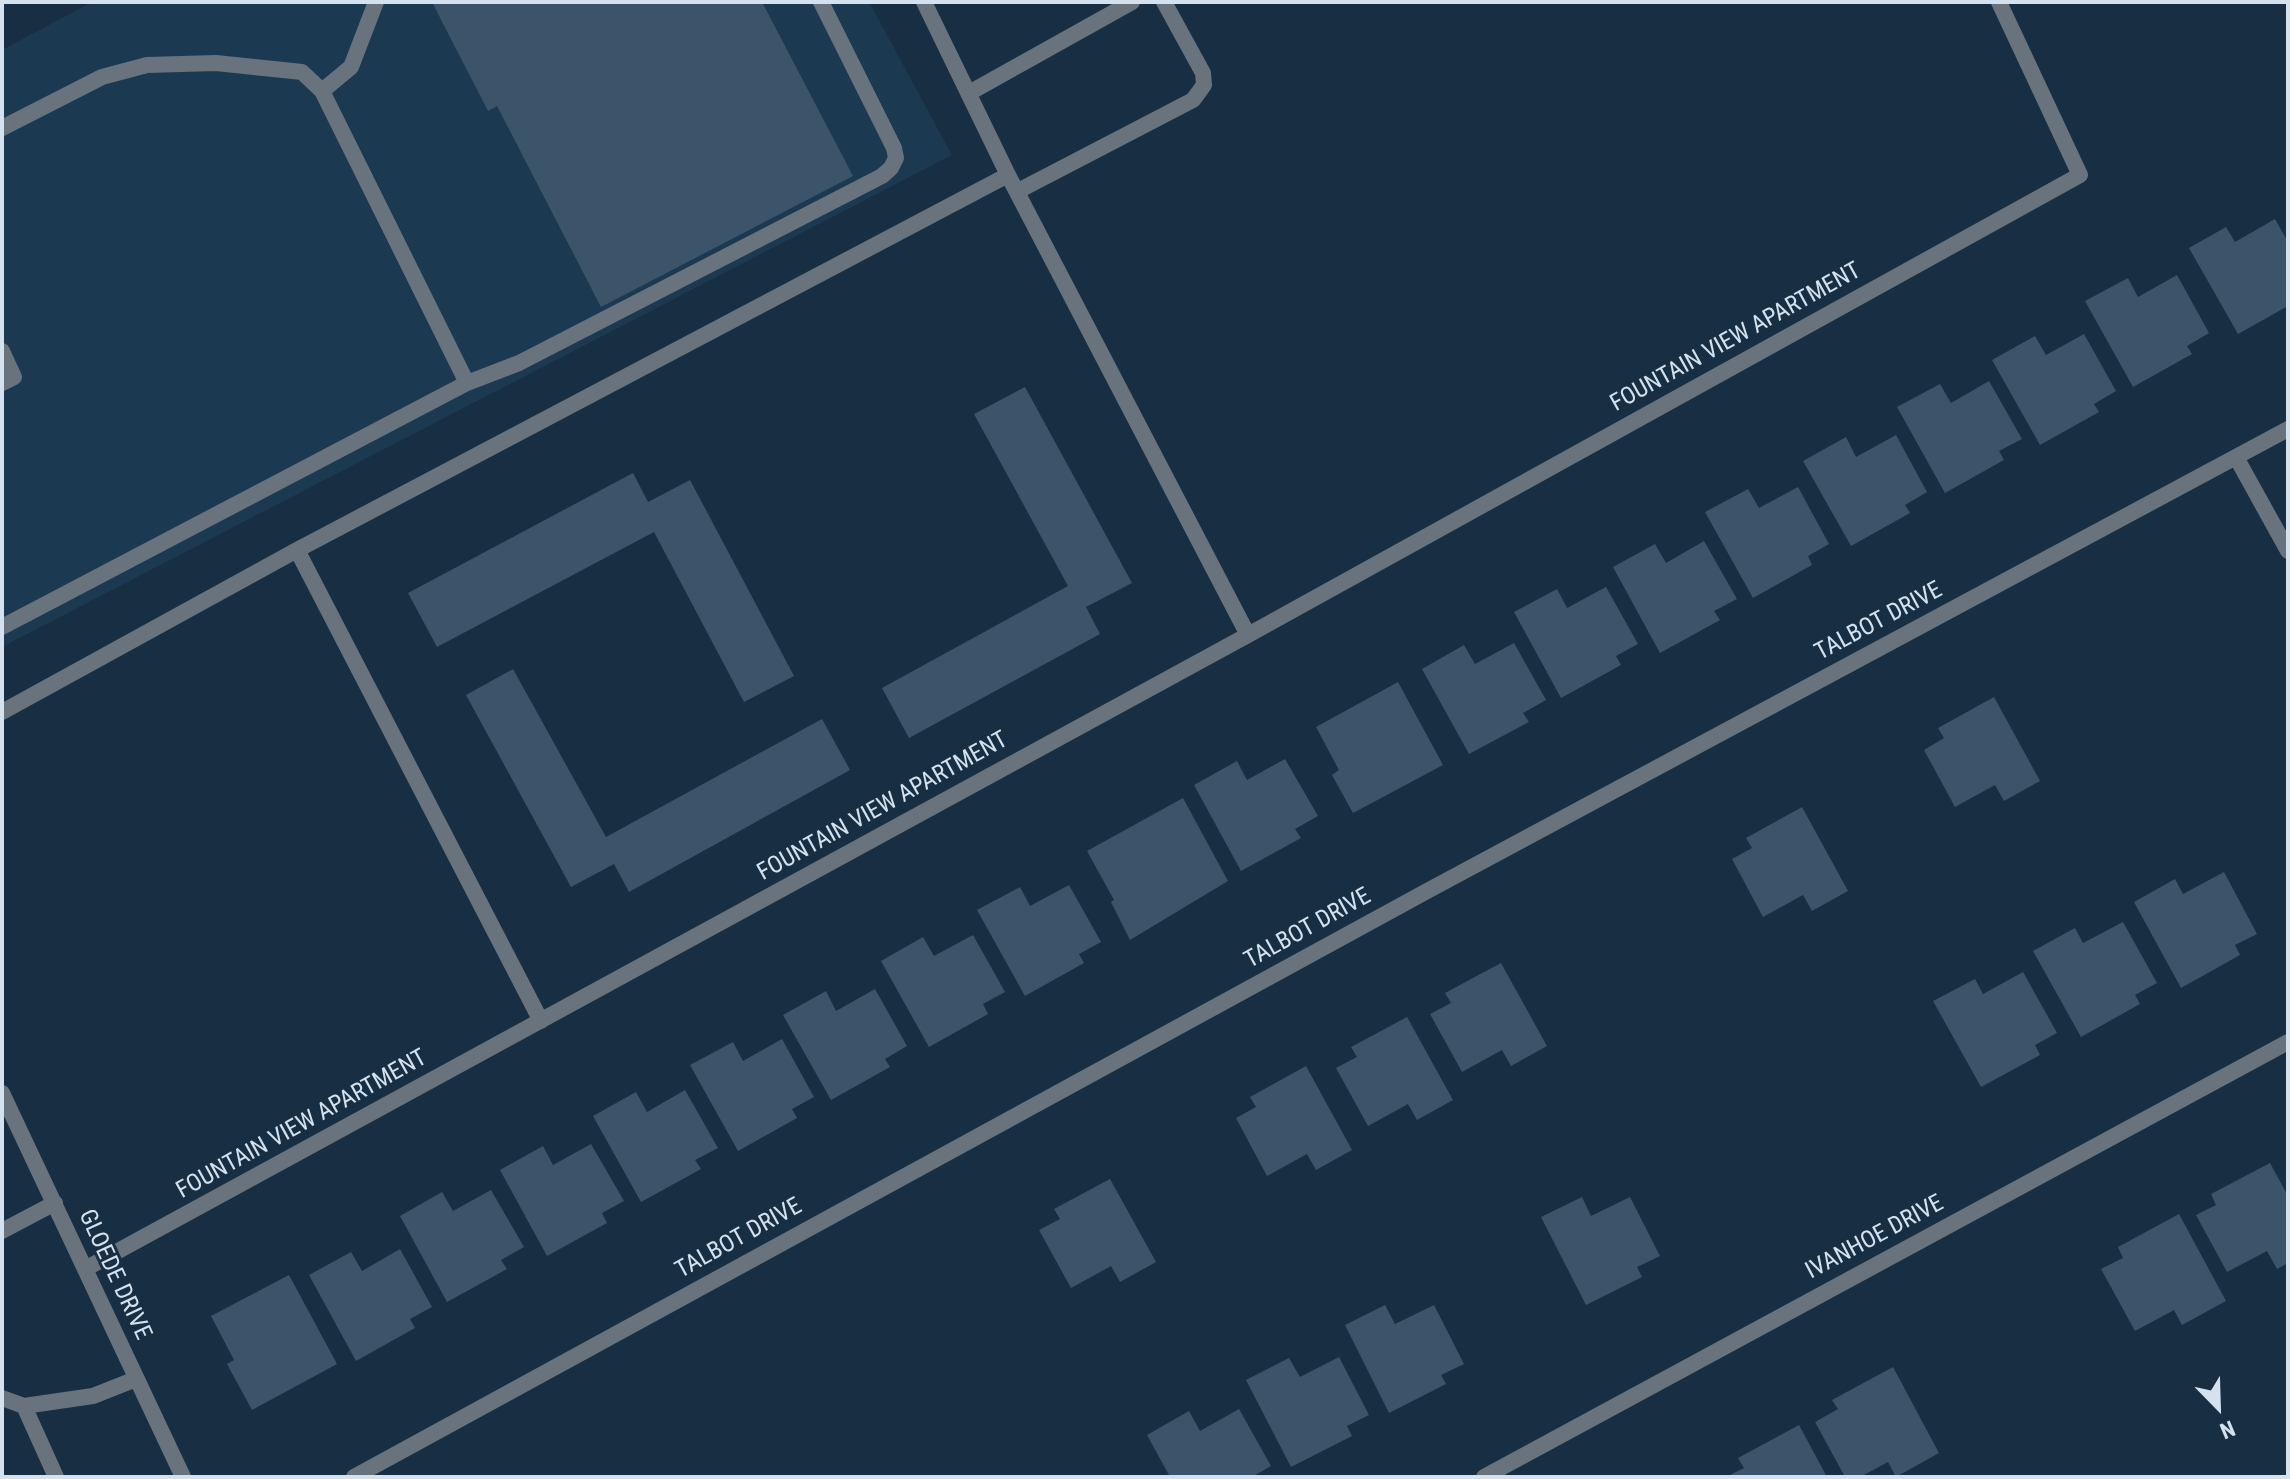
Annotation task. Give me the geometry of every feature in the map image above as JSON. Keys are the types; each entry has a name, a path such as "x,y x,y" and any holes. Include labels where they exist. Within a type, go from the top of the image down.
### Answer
{"street":[{"path":"322,91 351,67 376,2"},
{"path":"2,627 467,383 519,363 882,176 896,158 894,148 821,2"},
{"path":"924,2 1008,175 1248,635"},
{"path":"969,93 1132,2"},
{"path":"1018,191 1193,100 1204,85 1203,73 1164,2"},
{"name":"FOUNTAIN VIEW APARTMENT","path":"85,1269 1248,635 2080,175 1999,2"},
{"path":"2,128 102,77 147,65 216,63 302,72 322,91 467,383"},
{"path":"2,712 297,550 1008,175"},
{"path":"2,351 14,377 2,383"},
{"name":"TALBOT DRIVE","path":"354,1477 1429,890 2288,429"},
{"path":"2236,457 2288,551"},
{"path":"297,550 541,1021"},
{"name":"IVANHOE DRIVE","path":"1484,1477 2288,1042"},
{"name":"GLOEDE DRIVE","path":"2,1093 183,1477"},
{"path":"2,1231 55,1203"},
{"path":"2,1398 24,1406 93,1396 136,1379"},
{"path":"24,1406 56,1477"}],"shaded area":[{"path":"92,2 869,2 952,155 2,647 2,50"}],"building":[{"path":"432,2 762,2 853,176 601,307 497,106 488,111"},
{"path":"2275,219 2288,242 2288,306 2238,334 2189,248 2226,227 2235,242"},
{"path":"2177,275 2209,333 2187,346 2192,354 2133,387 2085,301 2128,278 2138,297"},
{"path":"2084,334 2116,391 2094,404 2099,412 2040,445 1992,360 2035,336 2046,355"},
{"path":"1989,381 2022,439 1999,451 2004,460 1945,493 1897,407 1940,384 1951,403"},
{"path":"1025,387 1132,583 1086,607 1100,634 909,738 882,688 1068,586 974,414"},
{"path":"1896,435 1927,492 1905,505 1910,513 1851,546 1803,461 1846,437 1856,457"},
{"path":"633,473 648,502 690,480 794,676 744,702 654,532 437,647 408,593"},
{"path":"1798,487 1829,544 1808,556 1812,565 1753,598 1705,512 1748,489 1759,508"},
{"path":"1704,541 1737,599 1714,611 1720,620 1660,653 1613,567 1655,544 1666,563"},
{"path":"1606,587 1638,644 1616,656 1621,665 1561,698 1514,612 1557,589 1567,608"},
{"path":"1514,643 1546,700 1523,713 1529,722 1469,754 1422,669 1464,645 1475,664"},
{"path":"513,669 606,837 822,719 850,770 629,892 614,864 571,887 466,695"},
{"path":"1398,682 1443,765 1353,813 1332,775 1339,770 1316,727"},
{"path":"1994,697 2040,781 2004,801 1995,785 1955,807 1924,750 1944,738 1938,728"},
{"path":"1285,759 1318,816 1295,829 1301,838 1241,871 1194,785 1237,761 1247,780"},
{"path":"1183,798 1228,881 1130,940 1111,902 1114,900 1087,851"},
{"path":"1802,807 1848,891 1812,911 1803,895 1763,917 1732,859 1752,848 1746,838"},
{"path":"2224,872 2257,934 2235,945 2240,955 2181,988 2134,902 2175,879 2183,894"},
{"path":"1069,885 1101,942 1079,954 1084,963 1025,996 977,910 1020,887 1030,906"},
{"path":"2123,922 2157,983 2135,995 2140,1004 2081,1037 2033,951 2075,928 2083,943"},
{"path":"973,935 1005,992 983,1004 988,1014 929,1047 881,961 923,937 934,956"},
{"path":"1501,963 1547,1046 1511,1066 1502,1050 1462,1072 1430,1014 1451,1003 1445,993"},
{"path":"2023,972 2057,1033 2035,1045 2040,1055 1981,1087 1933,1001 1975,979 1983,994"},
{"path":"875,989 907,1046 885,1059 890,1067 831,1100 783,1015 826,991 836,1011"},
{"path":"1407,1017 1453,1100 1417,1120 1408,1104 1368,1126 1336,1068 1357,1057 1351,1047"},
{"path":"782,1039 814,1097 792,1109 797,1118 738,1151 690,1065 733,1042 743,1061"},
{"path":"1306,1066 1352,1150 1316,1170 1307,1154 1267,1176 1236,1118 1256,1107 1250,1097"},
{"path":"685,1090 718,1148 695,1160 701,1169 641,1202 593,1116 636,1092 647,1112"},
{"path":"591,1144 624,1201 602,1213 607,1223 547,1256 500,1170 543,1146 553,1165"},
{"path":"2270,1163 2288,1196 2288,1263 2277,1269 2267,1251 2227,1272 2196,1215 2216,1205 2211,1194"},
{"path":"1110,1179 1156,1262 1120,1282 1111,1266 1071,1288 1039,1230 1060,1219 1054,1209"},
{"path":"491,1190 524,1247 501,1260 507,1269 447,1302 400,1216 442,1192 453,1211"},
{"path":"1582,1197 1591,1216 1630,1197 1660,1256 1637,1267 1642,1277 1586,1305 1541,1217"},
{"path":"2179,1214 2226,1301 2182,1325 2174,1310 2135,1331 2101,1269 2123,1258 2118,1247"},
{"path":"400,1249 432,1307 410,1319 415,1328 356,1361 309,1275 351,1252 362,1271"},
{"path":"289,1275 337,1364 252,1410 227,1364 234,1360 211,1316"},
{"path":"1385,1305 1395,1324 1434,1305 1464,1364 1441,1375 1446,1384 1389,1413 1345,1325"},
{"path":"1339,1357 1369,1415 1347,1426 1352,1436 1291,1467 1246,1380 1289,1358 1300,1377"},
{"path":"1893,1367 1939,1453 1896,1477 1888,1462 1860,1477 1845,1477 1815,1422 1838,1409 1832,1400"},
{"path":"1239,1409 1271,1466 1252,1477 1170,1477 1147,1435 1189,1411 1200,1431"},
{"path":"1799,1425 1827,1477 1726,1477 1744,1468 1738,1458"}]}
